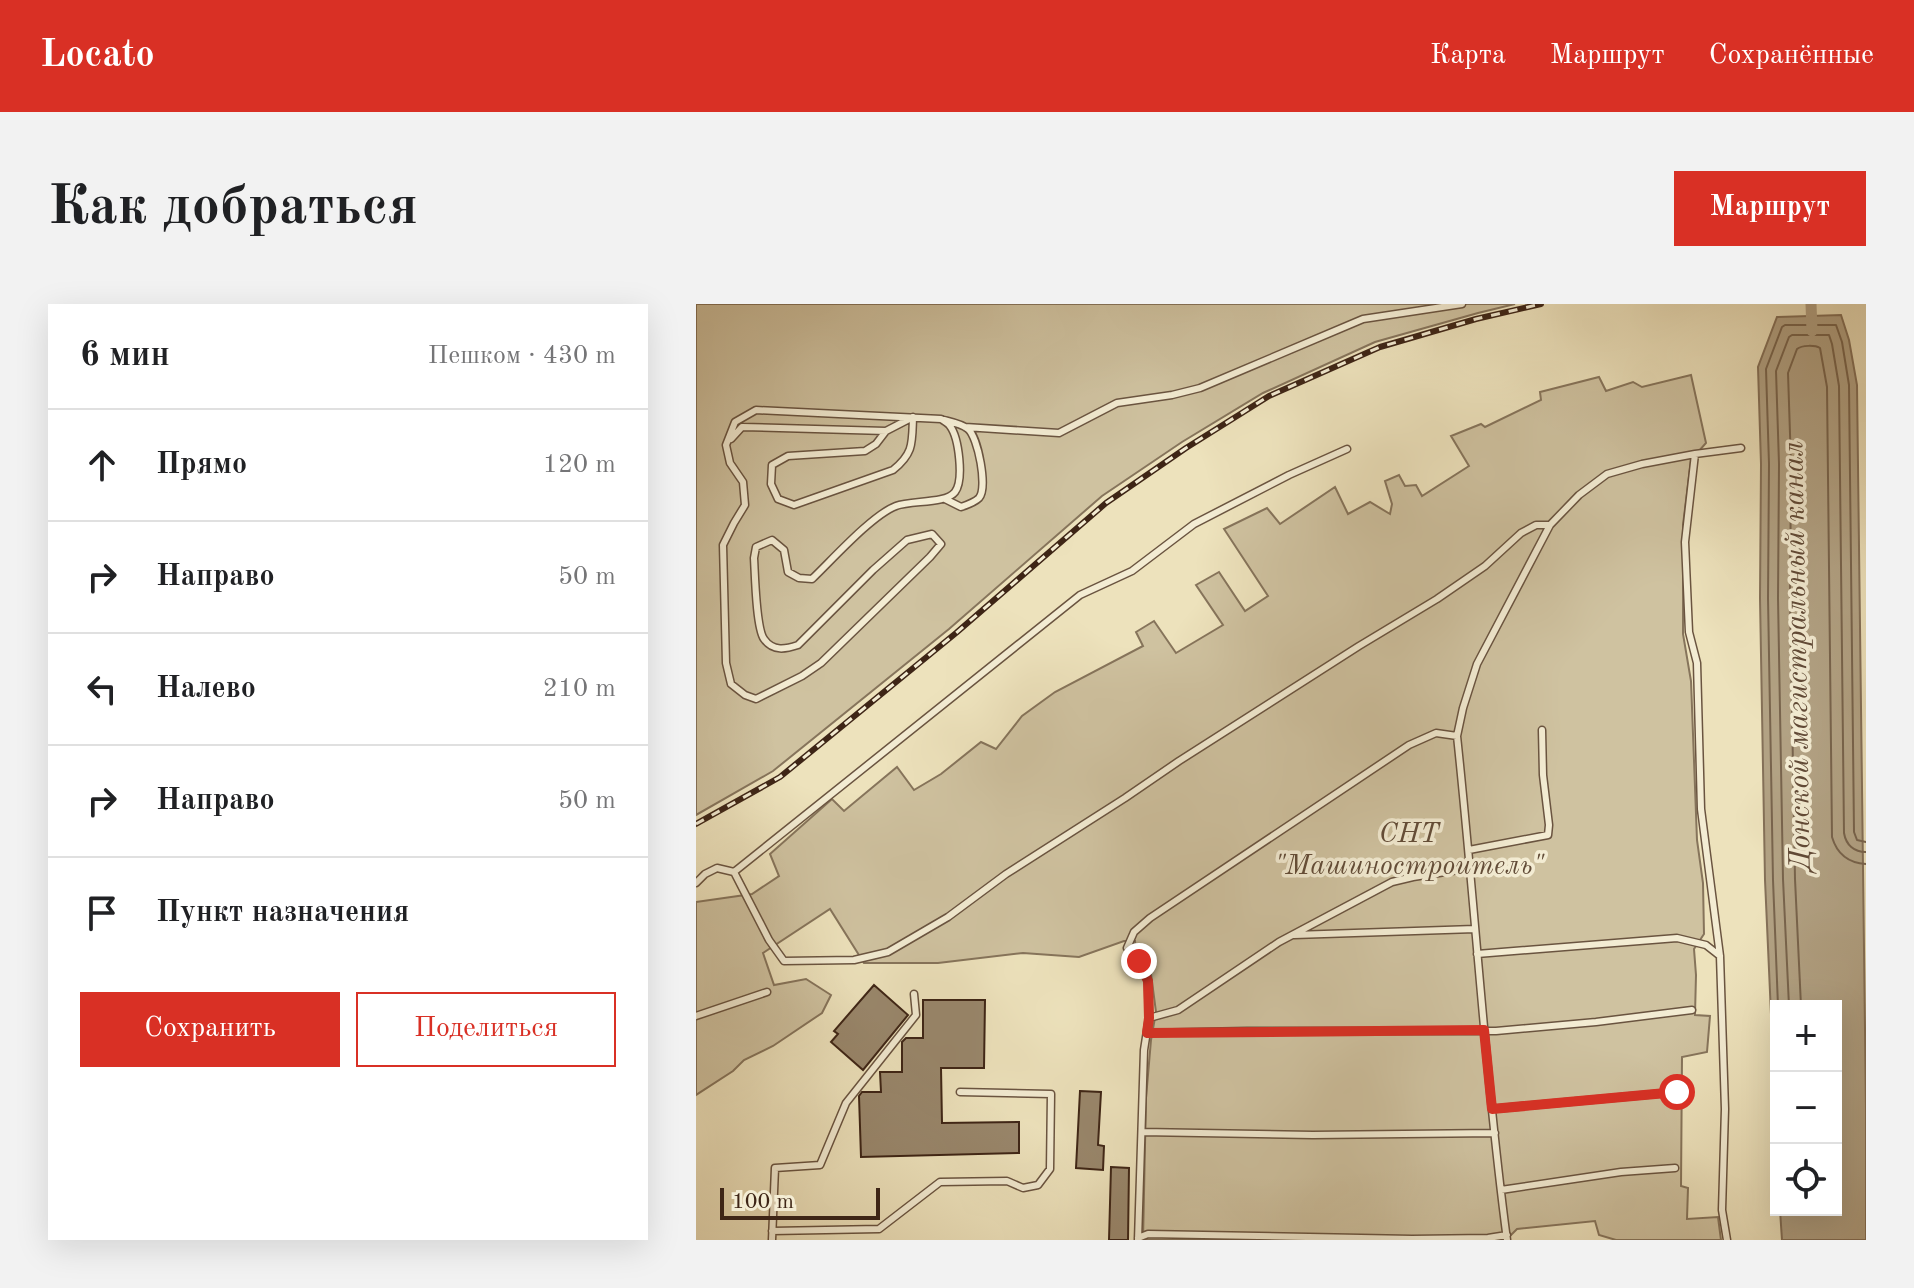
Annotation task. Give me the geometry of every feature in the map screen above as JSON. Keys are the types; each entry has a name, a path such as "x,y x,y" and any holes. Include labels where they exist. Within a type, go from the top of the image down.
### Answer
{"lane":[{"path":"965,427 972,432 981,467 984,487 979,498 961,507 945,499 894,506 870,523 812,579 799,578 788,572 784,550 772,540 756,547 754,558 764,639 776,648 787,649 798,645 907,540 932,534 941,544 821,663 802,676 756,699 731,684 726,663 723,545 745,505 743,482 730,463 726,445 735,422 756,410 941,419 965,427 1059,433 1117,403 1200,388 1363,319 1462,304"},
{"path":"913,417 912,449 893,470 794,505 778,499 771,484 772,465 788,456 865,451 876,444 886,431 913,417"},
{"path":"941,419 951,427 959,455 960,479 955,492 945,499"},
{"path":"726,445 742,427 886,431"},
{"path":"1457,736 1436,733 1409,745 1150,918 1134,932 1127,948 1139,961 1148,981 1149,1018 1144,1050 1138,1239 1148,1234 1412,1239 1507,1237 1457,736 1463,708 1477,664 1550,525 1579,495 1607,474 1642,464 1741,448"},
{"path":"734,872 1080,595 1132,571 1194,524 1347,449"},
{"path":"1695,454 1685,542 1689,632 1697,663 1701,809 1720,956 1725,1109 1722,1210 1727,1240"},
{"path":"696,883 717,868 734,872 769,940 784,961 854,960 888,952 948,917 1006,874 1437,599 1485,566 1521,533 1536,525 1550,525"},
{"path":"1469,850 1548,835 1542,730"},
{"path":"1149,1018 1178,1010 1279,942 1392,882 1471,868"},
{"path":"1293,935 1475,929"},
{"path":"1477,954 1677,938 1706,945 1720,956"},
{"path":"696,1016 767,992"},
{"path":"772,1240 775,1168 820,1165 846,1103 916,1015 914,994"},
{"path":"1147,1033 1496,1031 1692,1010"},
{"path":"772,1231 879,1229 940,1182 1007,1181 1023,1188 1038,1185 1050,1169 1051,1094 960,1092"},
{"path":"1492,1109 1677,1092"},
{"path":"1142,1132 1313,1135 1495,1133"},
{"path":"1501,1190 1621,1172 1675,1168"}],"green space":[{"path":"696,304 1515,304 1375,342 1263,393 1182,442 1102,496 949,629 773,771 696,815"},
{"name":"СНТ \"Машиностроитель\"","path":"1691,375 1706,443 1691,460 1683,525 1683,634 1691,681 1697,840 1703,883 1704,934 1694,949 1695,1015 1710,1016 1707,1052 1682,1057 1681,1186 1688,1188 1687,1219 1718,1217 1721,1240 1616,1240 1599,1235 1595,1221 1517,1229 1506,1240 1143,1240 1146,1098 1156,1012 1151,974 1136,951 1135,941 1124,941 1079,957 1023,953 938,963 864,963 830,909 763,953 774,985 806,979 831,995 822,1013 773,1046 744,1060 733,1071 696,1095 696,902 752,894 779,876 770,854 832,799 844,811 897,767 914,790 941,774 981,742 996,749 1022,716 1055,692 1143,646 1136,632 1154,621 1176,653 1223,625 1196,585 1219,572 1245,611 1268,596 1224,529 1267,508 1280,524 1335,487 1348,514 1370,502 1390,514 1392,504 1385,481 1399,475 1405,486 1416,485 1422,496 1469,466 1451,436 1481,424 1485,427 1541,400 1540,392 1599,377 1606,391 1633,382 1642,387"}],"water":[{"path":"1841,315 1857,385 1866,1240 1782,1240 1780,1216 1842,1216 1842,1000 1770,1000 1765,880 1758,367 1777,317"}],"building":[{"path":"874,985 908,1015 863,1070 831,1042 838,1034 834,1031"},
{"path":"923,1000 985,1000 984,1068 941,1068 942,1123 1019,1122 1019,1153 861,1157 859,1096 862,1092 881,1092 880,1072 902,1072 902,1042 906,1038 923,1038"},
{"path":"1080,1091 1101,1092 1098,1145 1104,1146 1103,1170 1076,1168"},
{"path":"1111,1167 1129,1168 1128,1240 1109,1240"}],"waterway":[{"name":"Донской магистральный канал","path":"1811,304 1812,331"}],"railway":[{"path":"696,824 780,777 956,633 1106,503 1269,396 1380,347 1541,304"}],"route":[{"path":"1139,961 1148,981 1147,1033 1484,1030 1492,1109 1677,1092"}]}
